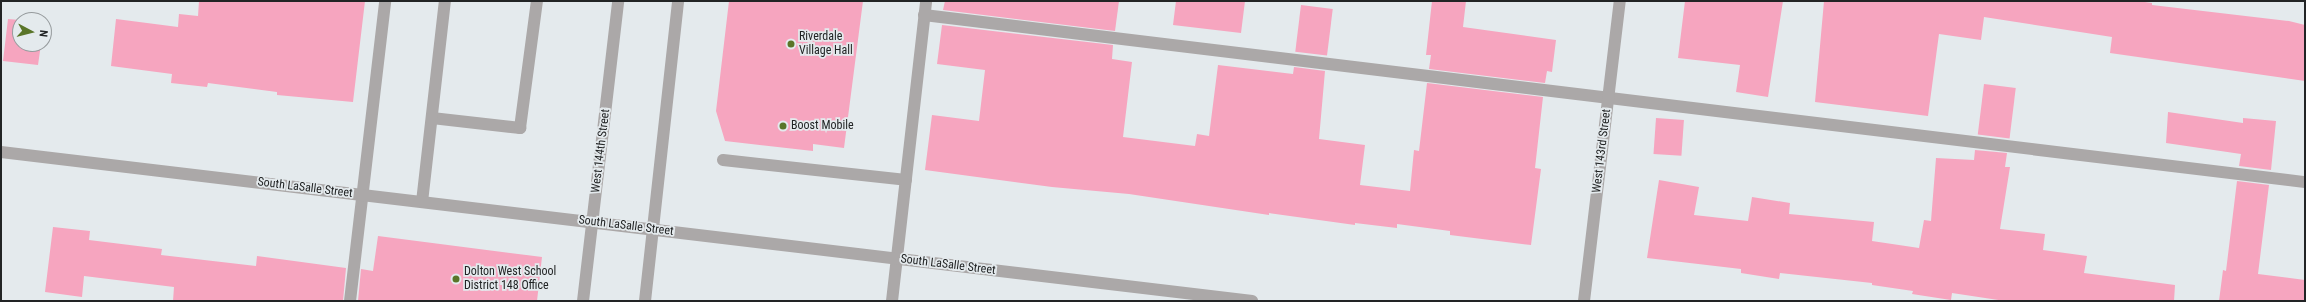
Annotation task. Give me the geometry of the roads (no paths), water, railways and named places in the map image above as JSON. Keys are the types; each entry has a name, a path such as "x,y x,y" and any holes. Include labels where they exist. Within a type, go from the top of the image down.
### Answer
{"street":[{"path":"350,301 385,1"},
{"path":"422,202 445,1"},
{"path":"432,118 520,128 537,1"},
{"name":"West 144th Street","path":"583,301 618,1"},
{"path":"645,301 678,1"},
{"path":"892,301 926,1"},
{"name":"West 143rd Street","path":"1584,301 1620,1"},
{"path":"924,15 1608,96 2305,182"},
{"name":"South LaSalle Street","path":"1,152 1252,301"},
{"path":"723,160 906,180"}],"place":[{"name":"Riverdale Village Hall","path":"791,44"},
{"name":"Boost Mobile","path":"783,126"},
{"name":"Dolton West School District 148 Office","path":"456,279"}]}
